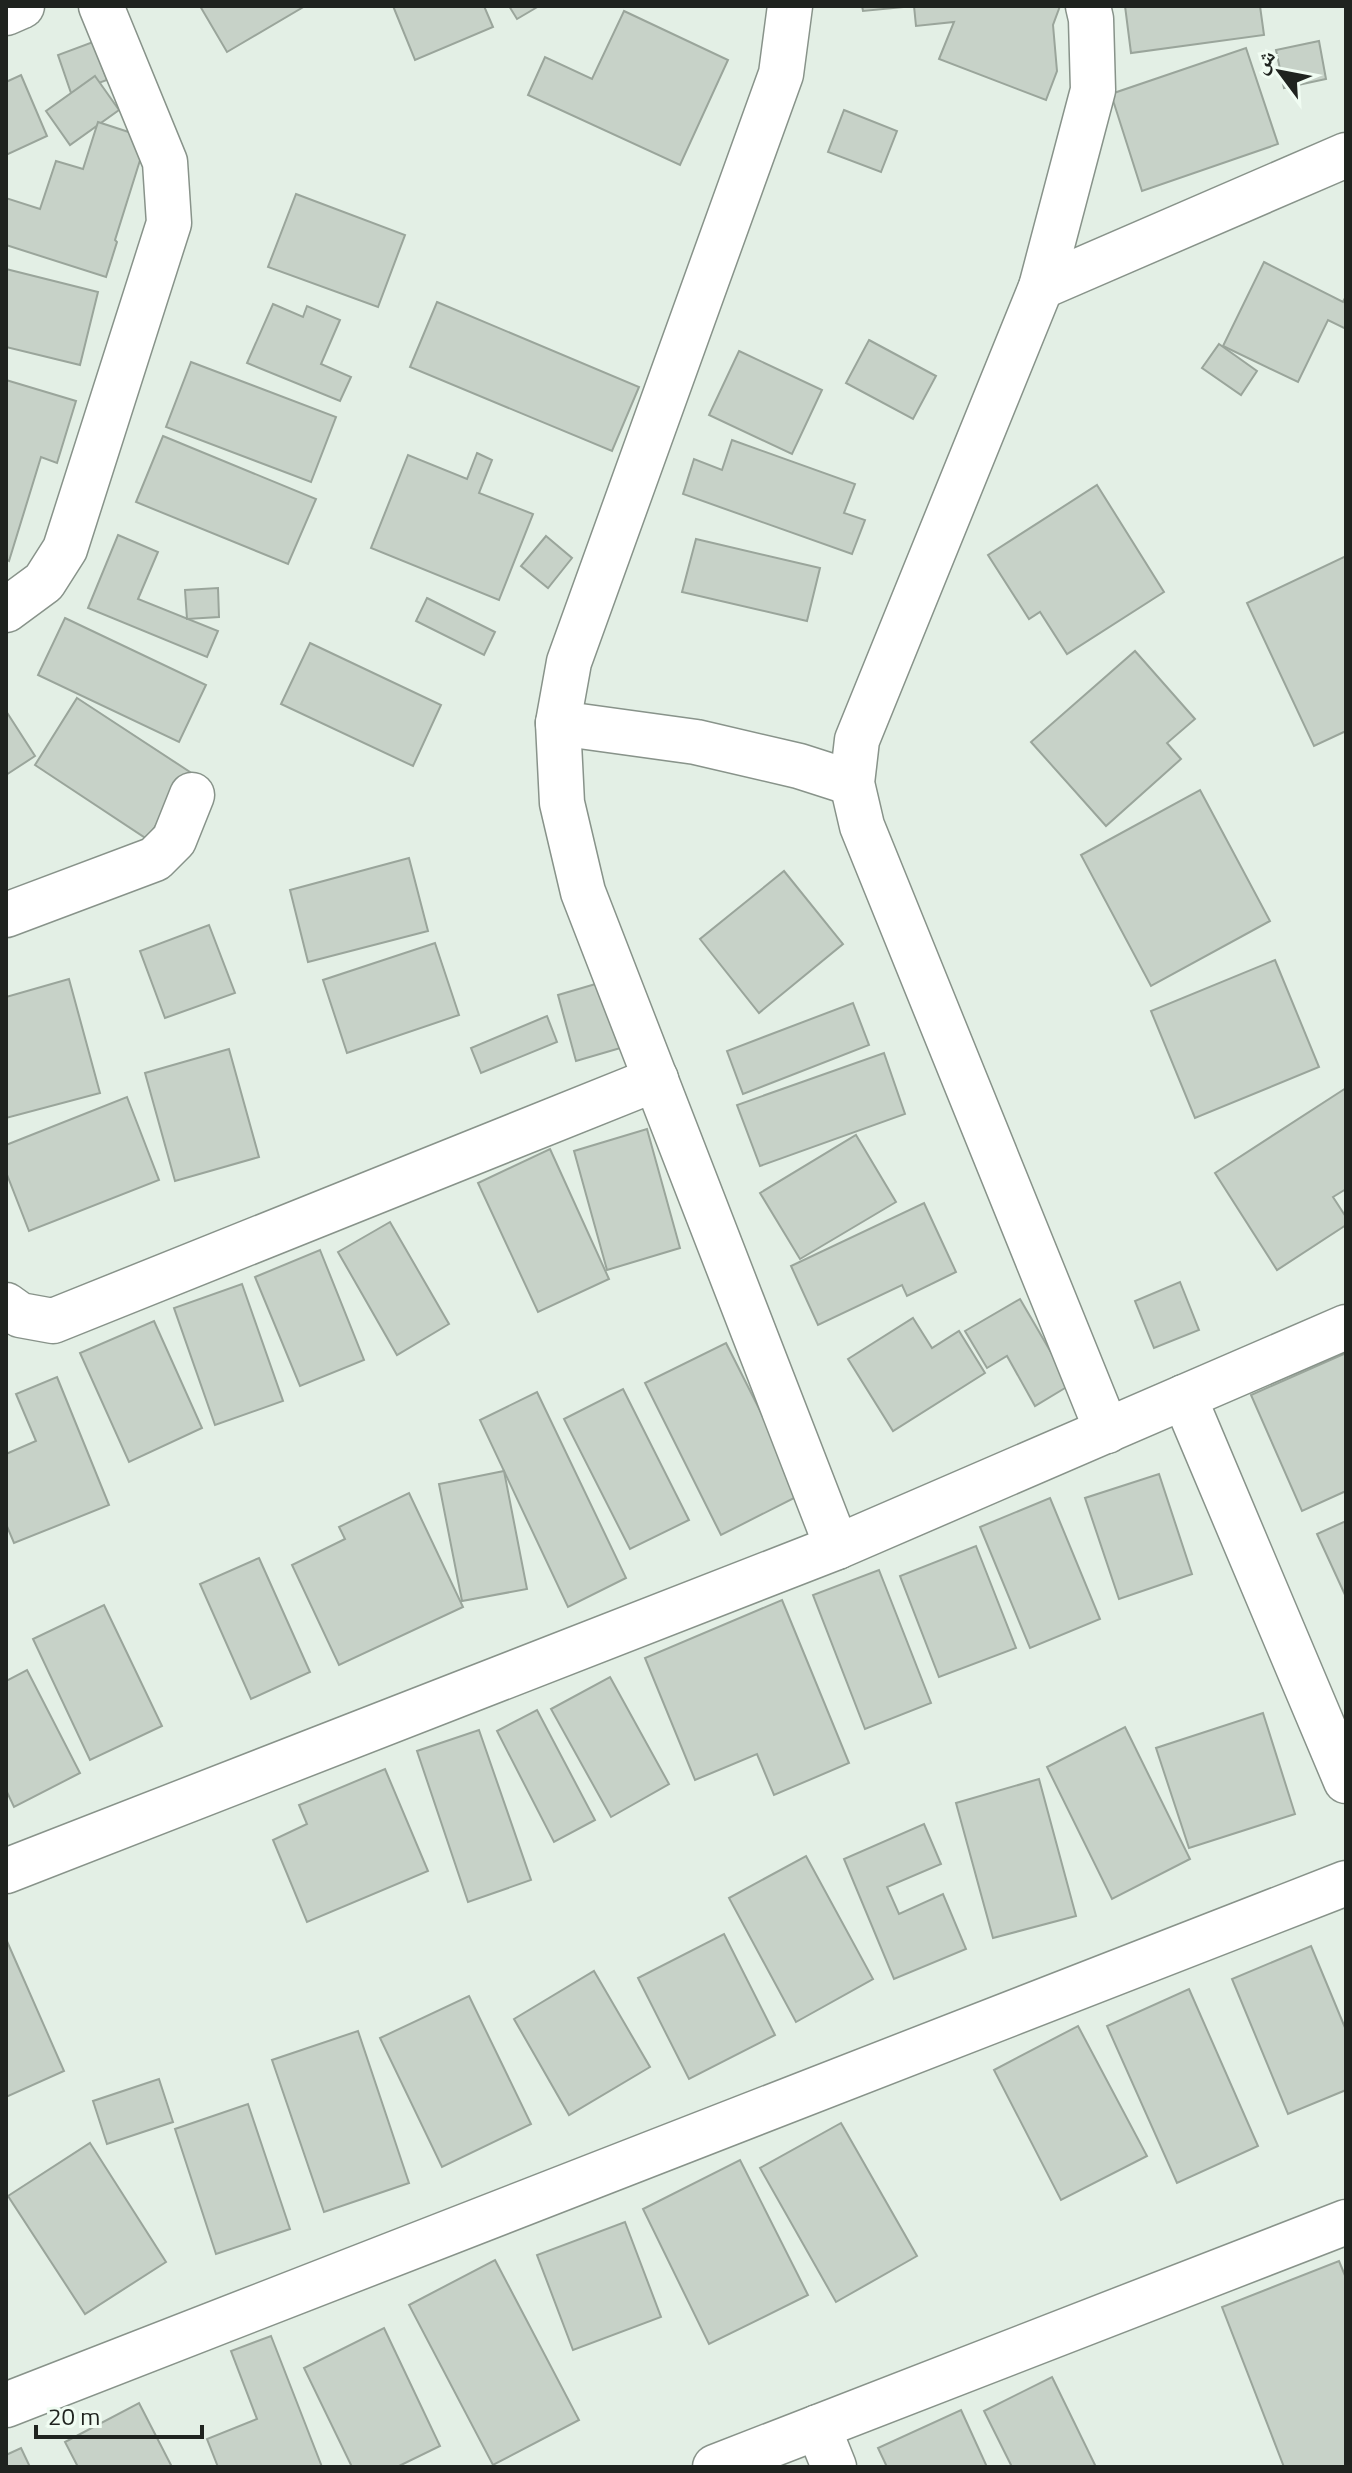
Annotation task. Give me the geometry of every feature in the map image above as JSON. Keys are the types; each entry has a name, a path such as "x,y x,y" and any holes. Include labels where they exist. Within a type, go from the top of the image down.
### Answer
{"street":[{"path":"6,13 22,6"},
{"path":"6,610 44,582 65,549 169,223 165,162 101,6"},
{"path":"790,6 781,74 569,662 558,723 562,803 583,892 837,1547"},
{"path":"1088,6 1093,90 1041,287 857,740 852,783 862,826 1107,1431"},
{"path":"1041,287 1346,155"},
{"path":"558,723 696,742 799,766 852,783"},
{"path":"6,915 155,859 174,840 192,795"},
{"path":"11,1322 53,1321 656,1079"},
{"path":"6,1871 837,1547 1346,1327"},
{"path":"1184,1397 1346,1781"},
{"path":"6,2405 1346,1883"},
{"path":"715,2467 1346,2222"},
{"path":"818,2427 834,2467"}],"building":[{"path":"200,6 305,6 227,52"},
{"path":"393,6 484,6 493,27 415,60"},
{"path":"509,6 539,6 517,19"},
{"path":"862,6 914,6 863,11"},
{"path":"914,6 1060,6 1053,25 1057,71 1046,100 939,59 954,22 916,26"},
{"path":"1125,6 1260,6 1264,35 1131,53"},
{"path":"624,11 728,60 680,165 528,95 545,57 592,79"},
{"path":"1319,41 1326,79 1284,88 1276,50"},
{"path":"93,42 107,80 71,93 58,55"},
{"path":"1246,48 1278,144 1142,191 1111,94"},
{"path":"21,75 47,136 6,155 6,82"},
{"path":"95,76 119,110 70,145 46,111"},
{"path":"844,110 897,131 881,172 828,152"},
{"path":"98,122 147,138 106,277 6,245 6,198 40,209 56,161 83,169"},
{"path":"296,194 405,235 378,307 268,267"},
{"path":"1264,262 1343,302 1346,296 1346,329 1328,320 1298,382 1223,346"},
{"path":"6,269 98,292 80,365 6,347"},
{"path":"437,302 639,387 612,451 410,367"},
{"path":"273,304 303,317 307,306 340,320 321,364 351,377 340,401 247,363"},
{"path":"869,340 936,376 913,419 846,383"},
{"path":"1219,344 1257,371 1241,395 1202,368"},
{"path":"739,351 822,390 792,454 709,415"},
{"path":"191,362 336,417 311,482 166,427"},
{"path":"6,380 76,401 57,463 41,457 9,561 6,559"},
{"path":"163,436 316,499 288,564 136,502"},
{"path":"732,440 855,484 844,513 865,520 852,554 683,494 694,459 722,470"},
{"path":"477,453 492,460 479,493 533,514 499,600 371,548 408,455 467,479"},
{"path":"1097,485 1164,592 1067,654 1040,612 1029,619 988,555"},
{"path":"118,535 158,552 138,599 218,631 207,657 88,608"},
{"path":"546,536 572,558 548,588 521,566"},
{"path":"696,539 820,568 807,621 682,592"},
{"path":"1346,556 1346,731 1314,746 1247,603"},
{"path":"218,588 219,617 187,619 185,590"},
{"path":"427,598 495,632 484,655 416,621"},
{"path":"65,618 206,685 179,742 38,675"},
{"path":"310,643 441,705 413,766 281,704"},
{"path":"1135,651 1195,719 1167,743 1181,759 1106,826 1031,742"},
{"path":"77,698 190,772 147,839 35,765"},
{"path":"6,711 35,756 6,775"},
{"path":"1200,790 1270,921 1151,986 1081,855"},
{"path":"409,858 428,931 308,962 290,890"},
{"path":"784,871 843,944 759,1013 700,939"},
{"path":"209,925 235,993 165,1018 140,951"},
{"path":"435,943 459,1015 347,1053 323,980"},
{"path":"1275,960 1319,1067 1195,1118 1151,1011"},
{"path":"616,978 634,1044 576,1061 558,995"},
{"path":"69,979 100,1093 6,1118 6,997"},
{"path":"853,1003 869,1045 743,1094 727,1051"},
{"path":"547,1016 557,1042 481,1073 471,1048"},
{"path":"229,1049 259,1157 175,1181 145,1073"},
{"path":"884,1053 905,1114 760,1166 737,1105"},
{"path":"1346,1088 1346,1189 1333,1197 1346,1217 1346,1225 1277,1270 1215,1173"},
{"path":"127,1097 159,1180 29,1231 6,1172 6,1145"},
{"path":"647,1129 680,1248 607,1270 574,1151"},
{"path":"856,1135 896,1202 800,1259 760,1193"},
{"path":"550,1149 609,1279 538,1312 478,1183"},
{"path":"924,1203 956,1272 907,1296 902,1285 818,1325 791,1266"},
{"path":"390,1222 449,1324 397,1355 338,1252"},
{"path":"320,1250 364,1360 300,1386 255,1277"},
{"path":"1180,1282 1199,1330 1154,1348 1135,1301"},
{"path":"242,1284 283,1401 215,1425 174,1308"},
{"path":"1020,1299 1070,1385 1035,1406 1007,1356 987,1368 965,1331"},
{"path":"913,1318 932,1348 959,1331 985,1373 893,1431 848,1359"},
{"path":"154,1321 202,1428 129,1462 80,1353"},
{"path":"726,1343 802,1494 721,1535 645,1383"},
{"path":"1346,1353 1346,1491 1302,1511 1251,1395"},
{"path":"57,1377 109,1505 14,1543 6,1524 6,1454 36,1441 16,1394"},
{"path":"623,1389 689,1520 630,1549 564,1419"},
{"path":"537,1392 626,1578 568,1607 480,1420"},
{"path":"504,1471 527,1589 462,1601 439,1484"},
{"path":"1159,1474 1192,1574 1119,1599 1085,1498"},
{"path":"409,1493 463,1607 339,1665 292,1565 345,1539 339,1527"},
{"path":"1050,1498 1100,1619 1030,1648 980,1527"},
{"path":"1346,1521 1346,1597 1317,1534"},
{"path":"976,1546 1016,1648 939,1677 900,1576"},
{"path":"259,1558 310,1672 251,1699 200,1584"},
{"path":"879,1570 931,1703 865,1729 813,1595"},
{"path":"782,1600 849,1763 774,1795 757,1754 695,1780 645,1658"},
{"path":"104,1605 162,1726 90,1760 33,1639"},
{"path":"27,1670 80,1773 14,1807 6,1790 6,1681"},
{"path":"610,1677 669,1784 611,1817 551,1709"},
{"path":"537,1710 595,1820 554,1842 497,1731"},
{"path":"1263,1713 1295,1814 1189,1848 1156,1748"},
{"path":"1125,1727 1190,1859 1112,1899 1047,1767"},
{"path":"479,1730 531,1880 468,1902 417,1751"},
{"path":"385,1769 428,1871 307,1922 273,1840 307,1824 299,1805"},
{"path":"1039,1779 1076,1916 993,1938 956,1803"},
{"path":"924,1824 941,1864 887,1887 899,1914 943,1894 966,1949 894,1979 844,1859"},
{"path":"806,1856 873,1979 796,2022 729,1898"},
{"path":"724,1934 775,2035 689,2079 638,1978"},
{"path":"6,1939 64,2071 6,2097"},
{"path":"1311,1946 1346,2030 1346,2090 1288,2114 1232,1979"},
{"path":"594,1971 650,2067 569,2115 514,2019"},
{"path":"1189,1989 1258,2146 1177,2183 1107,2026"},
{"path":"469,1996 531,2124 442,2167 380,2038"},
{"path":"1078,2026 1147,2156 1061,2200 994,2070"},
{"path":"358,2031 409,2183 324,2212 272,2060"},
{"path":"159,2079 173,2122 107,2144 93,2101"},
{"path":"248,2104 290,2229 216,2254 175,2129"},
{"path":"841,2123 917,2256 836,2302 760,2168"},
{"path":"90,2143 166,2262 85,2314 8,2196"},
{"path":"740,2160 808,2295 709,2344 643,2209"},
{"path":"625,2222 661,2317 573,2350 537,2255"},
{"path":"495,2260 579,2420 493,2465 409,2305"},
{"path":"1339,2261 1346,2278 1346,2467 1284,2467 1222,2307"},
{"path":"384,2328 440,2446 397,2467 352,2467 304,2368"},
{"path":"271,2336 322,2467 218,2467 207,2439 257,2419 231,2351"},
{"path":"1052,2377 1096,2467 1012,2467 984,2411"},
{"path":"139,2403 172,2467 78,2467 65,2442"},
{"path":"961,2410 987,2467 887,2467 878,2448"},
{"path":"21,2448 30,2467 6,2467 6,2455"}]}
